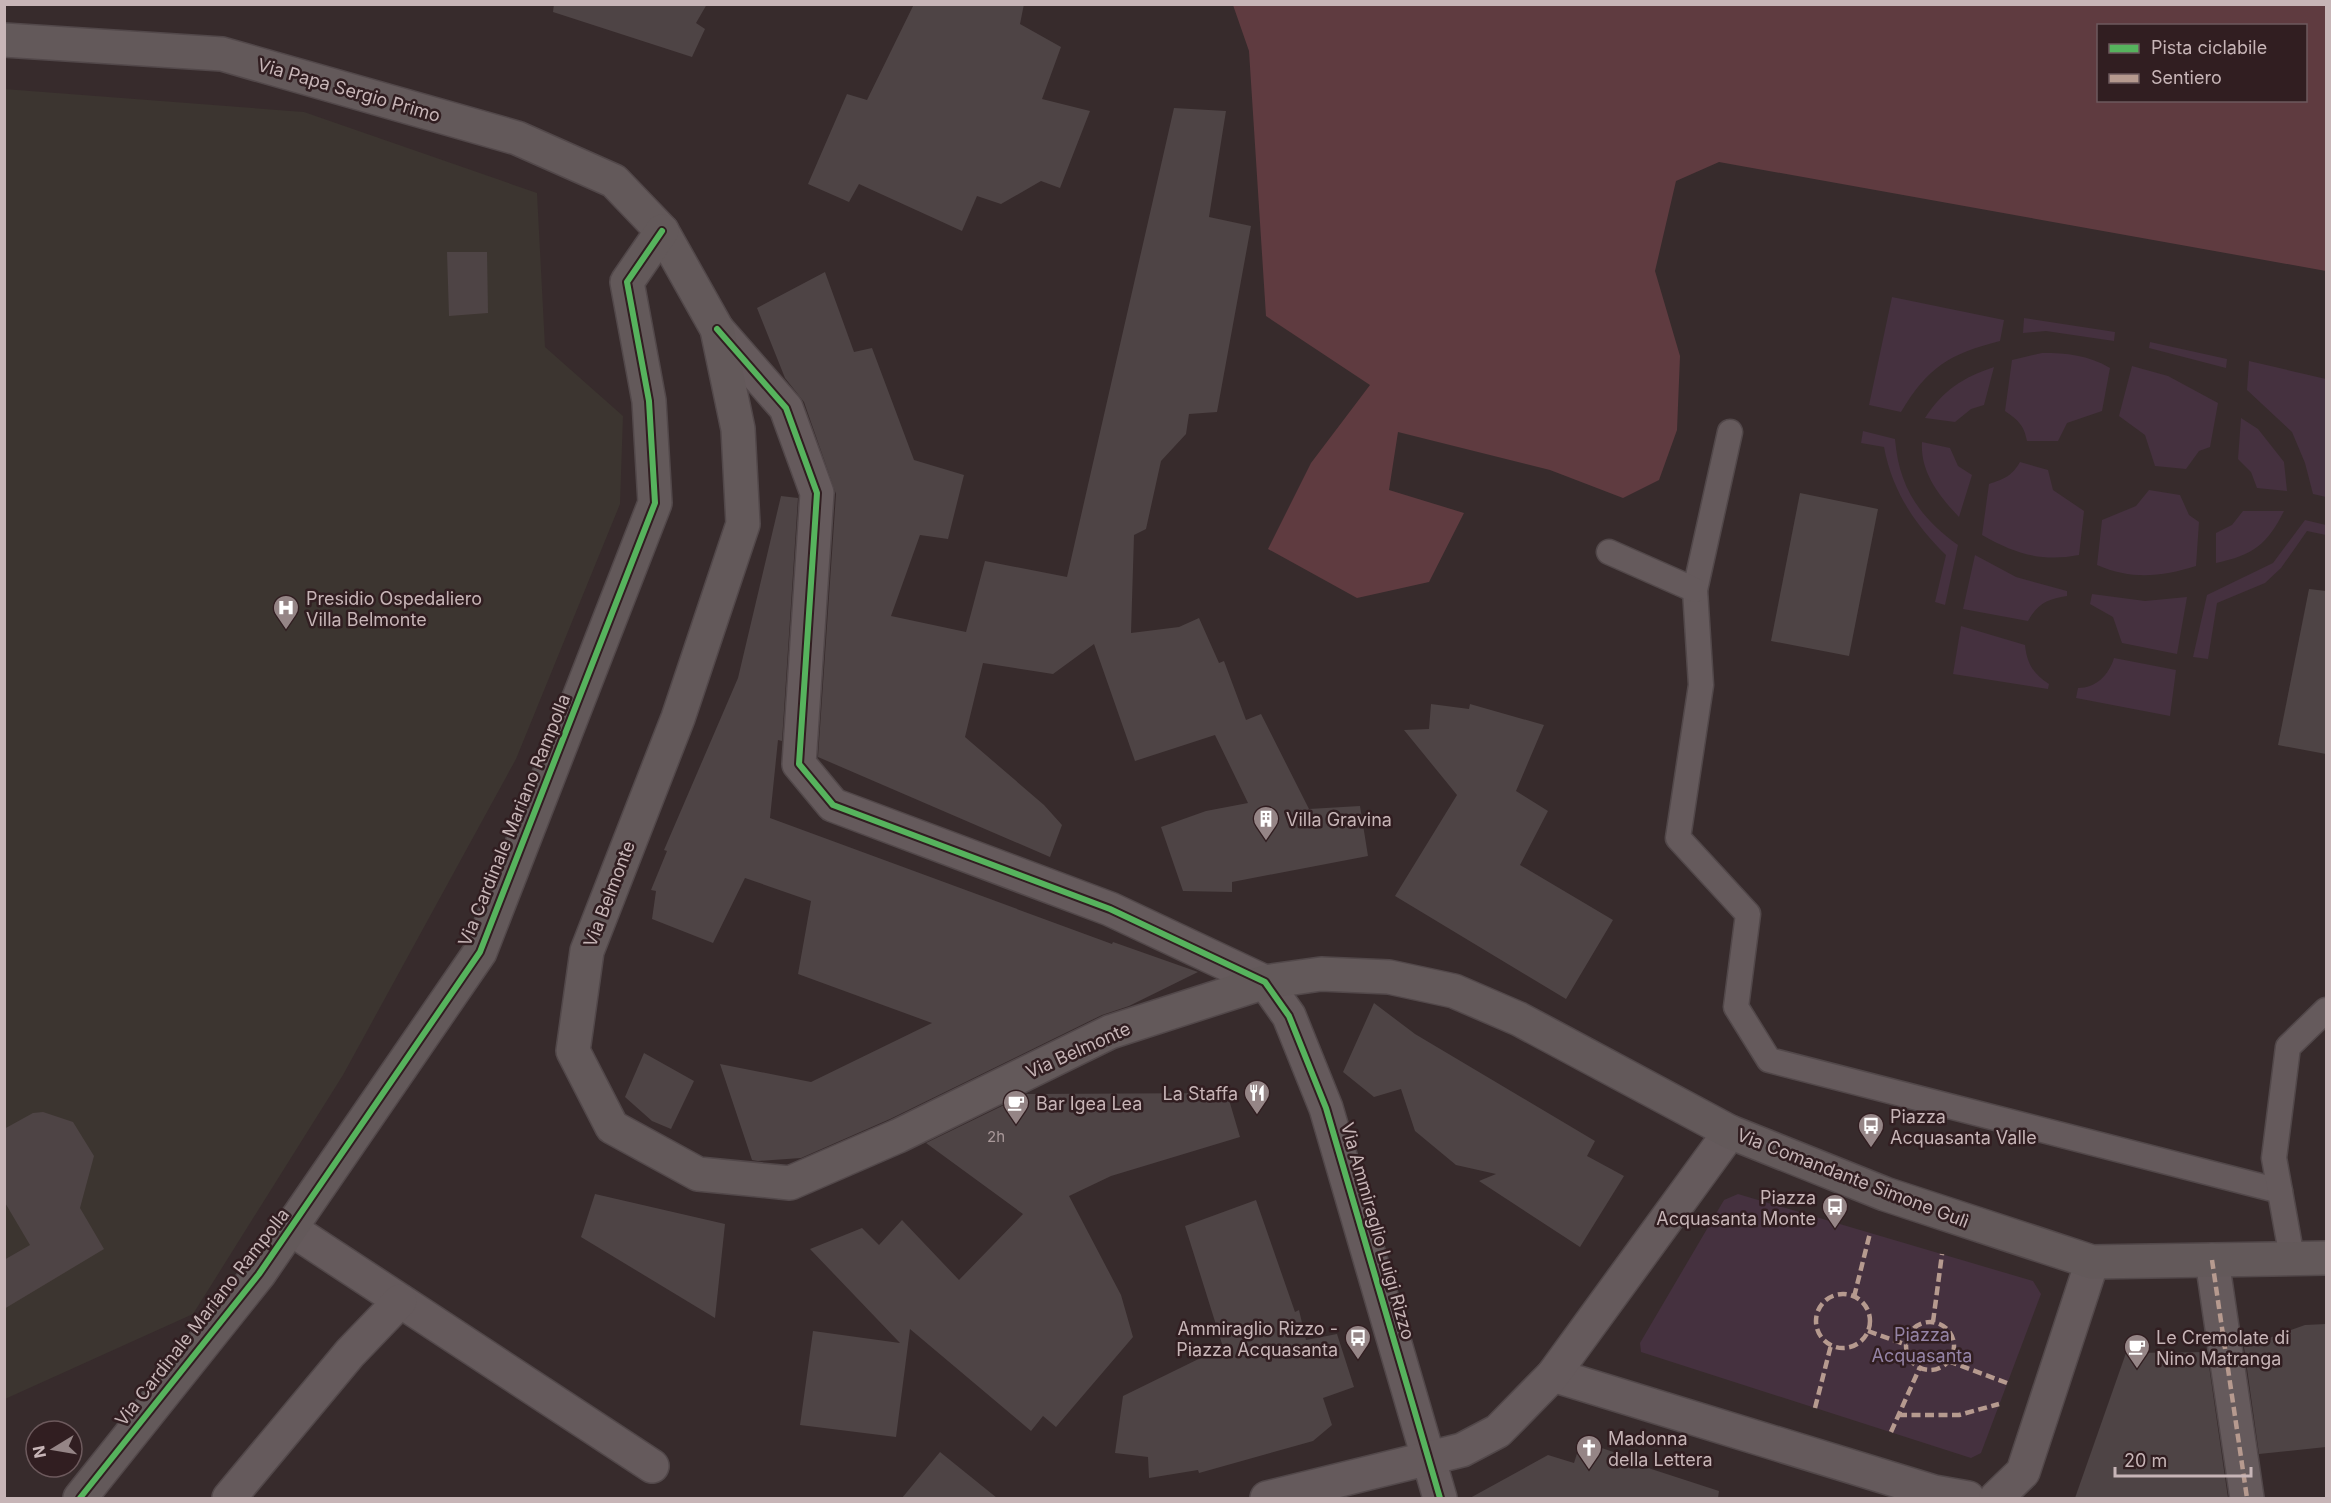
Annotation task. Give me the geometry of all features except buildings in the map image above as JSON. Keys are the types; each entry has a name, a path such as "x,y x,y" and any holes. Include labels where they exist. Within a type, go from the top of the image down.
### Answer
{"main road":[{"name":"Via Papa Sergio Primo","path":"4,40 222,54 517,138 614,181 662,231"},
{"name":"Via Belmonte","path":"662,231 717,329 738,429 743,524 678,718 587,951 573,1051 612,1127 698,1174 790,1183 898,1136 1110,1032 1265,982"},
{"name":"Via Cardinale Mariano Rampolla","path":"80,1498 259,1274 480,952 655,503 649,401 627,282 662,231"},
{"name":"Via Comandante Simone Gulì","path":"1265,982 1321,974 1378,976 1454,991 1519,1019 1730,1132 1885,1194 2092,1262 2326,1258"}],"street":[{"path":"717,329 786,408 817,494 799,764 833,806 1110,909 1265,982"},
{"name":"Via Ammiraglio Luigi Rizzo","path":"1265,982 1289,1016 1326,1108 1440,1498"},
{"path":"1267,1498 1462,1450 1498,1431 1553,1375 1730,1132"},
{"path":"291,1229 652,1466"},
{"path":"2212,1260 2247,1498"},
{"path":"1996,1498 2023,1472 2092,1262"},
{"path":"229,1498 350,1353 400,1301"},
{"path":"1553,1375 1934,1492 1968,1498"}],"lane":[{"path":"1730,432 1695,590 1701,685 1678,838 1748,914 1736,1007 1769,1060 2280,1191"},
{"path":"1609,552 1695,590"},
{"path":"2292,1258 2274,1158 2288,1047 2326,1010"}],"shaded area":[{"path":"1233,5 2326,5 2326,271 1719,162 1676,181 1655,271 1680,356 1677,430 1659,480 1623,498 1550,470 1398,432 1389,490 1464,513 1429,582 1357,598 1268,549 1311,463 1370,385 1266,316 1249,51"},
{"name":"Presidio Ospedaliero Villa Belmonte","path":"4,89 304,112 537,193 545,347 623,416 620,504 516,759 343,1075 193,1314 5,1399"}],"green space":[{"path":"1892,297 2004,320 2000,341 1953,357 1931,373 1901,412 1869,405"},
{"path":"2024,318 2115,332 2114,341 2046,331 2023,333"},
{"path":"2150,342 2227,359 2226,368 2149,348"},
{"path":"2042,353 2077,356 2094,360 2110,368 2102,411 2067,423 2058,441 2027,441 2020,423 2005,411 2012,360"},
{"path":"2249,361 2326,379 2326,497 2313,494 2305,463 2292,432 2247,390"},
{"path":"2132,366 2168,376 2218,403 2210,447 2199,451 2186,469 2155,466 2145,435 2119,416"},
{"path":"1994,367 1984,405 1971,409 1955,422 1925,418 1939,400 1955,386 1973,375"},
{"path":"2241,418 2258,429 2284,462 2287,491 2257,488 2251,472 2238,459"},
{"path":"1863,431 1895,439 1901,472 1913,500 1932,523 1958,545 1945,605 1935,602 1946,555 1914,519 1906,506 1893,478 1884,447 1861,443"},
{"path":"1922,442 1950,448 1958,466 1972,475 1959,517 1932,483 1924,463"},
{"path":"2020,462 2048,470 2053,490 2084,511 2079,555 2053,558 2029,555 2017,552 1982,535 1989,484 2007,476"},
{"path":"2149,490 2180,495 2189,515 2199,522 2196,566 2171,573 2134,575 2097,565 2102,520 2136,506"},
{"path":"2243,511 2284,511 2278,523 2258,547 2240,556 2216,563 2216,533 2232,525"},
{"path":"2305,520 2326,525 2326,535 2307,531 2281,568 2265,583 2217,603 2208,659 2193,657 2207,595 2273,563"},
{"path":"1975,555 2016,577 2067,591 2067,596 2044,603 2028,621 1963,609"},
{"path":"2092,594 2145,601 2187,597 2177,654 2122,643 2113,617 2090,604"},
{"path":"1961,626 2025,645 2029,663 2035,672 2049,684 2048,689 1953,674"},
{"path":"2114,658 2176,670 2170,716 2076,698 2078,688 2091,686 2101,679 2109,670"},
{"name":"Piazza Acquasanta","path":"1738,1194 2033,1281 2041,1294 1981,1453 1971,1458 1641,1352 1640,1343 1724,1200"}],"marked path":[{"path":"1854,1297 1870,1233"},
{"path":"1933,1322 1942,1254"},
{"path":"2212,1260 2247,1498"},
{"path":"1843,1294 1853,1296 1862,1302 1868,1311 1870,1321 1868,1331 1862,1340 1853,1346 1843,1348 1833,1346 1824,1340 1818,1331 1816,1321 1818,1311 1824,1302 1833,1296 1843,1294"},
{"path":"1930,1322 1947,1329 1954,1346 1947,1363 1930,1370 1913,1363 1906,1346 1913,1329 1930,1322"},
{"path":"1868,1331 1907,1345"},
{"path":"1815,1408 1831,1345"},
{"path":"1948,1361 2007,1383"},
{"path":"1891,1432 1920,1367"},
{"path":"1898,1415 1959,1415 1999,1404"}],"cycle path":[{"path":"80,1498 259,1274 480,952 655,503 649,401 627,282 662,231"},
{"path":"717,329 786,408 817,493 799,764 833,805 1110,909 1265,982 1289,1016 1326,1108 1440,1498"}],"place":[{"name":"Presidio Ospedaliero Villa Belmonte","path":"286,631"},
{"name":"Villa Gravina","path":"1266,842"},
{"name":"La Staffa","path":"1257,1116"},
{"name":"Bar Igea Lea","path":"1016,1126"},
{"name":"Piazza Acquasanta Valle","path":"1871,1149"},
{"name":"Piazza Acquasanta Monte","path":"1835,1230"},
{"name":"Ammiraglio Rizzo - Piazza Acquasanta","path":"1358,1361"},
{"name":"Le Cremolate di Nino Matranga","path":"2137,1370"},
{"name":"Madonna della Lettera","path":"1589,1471"}]}
